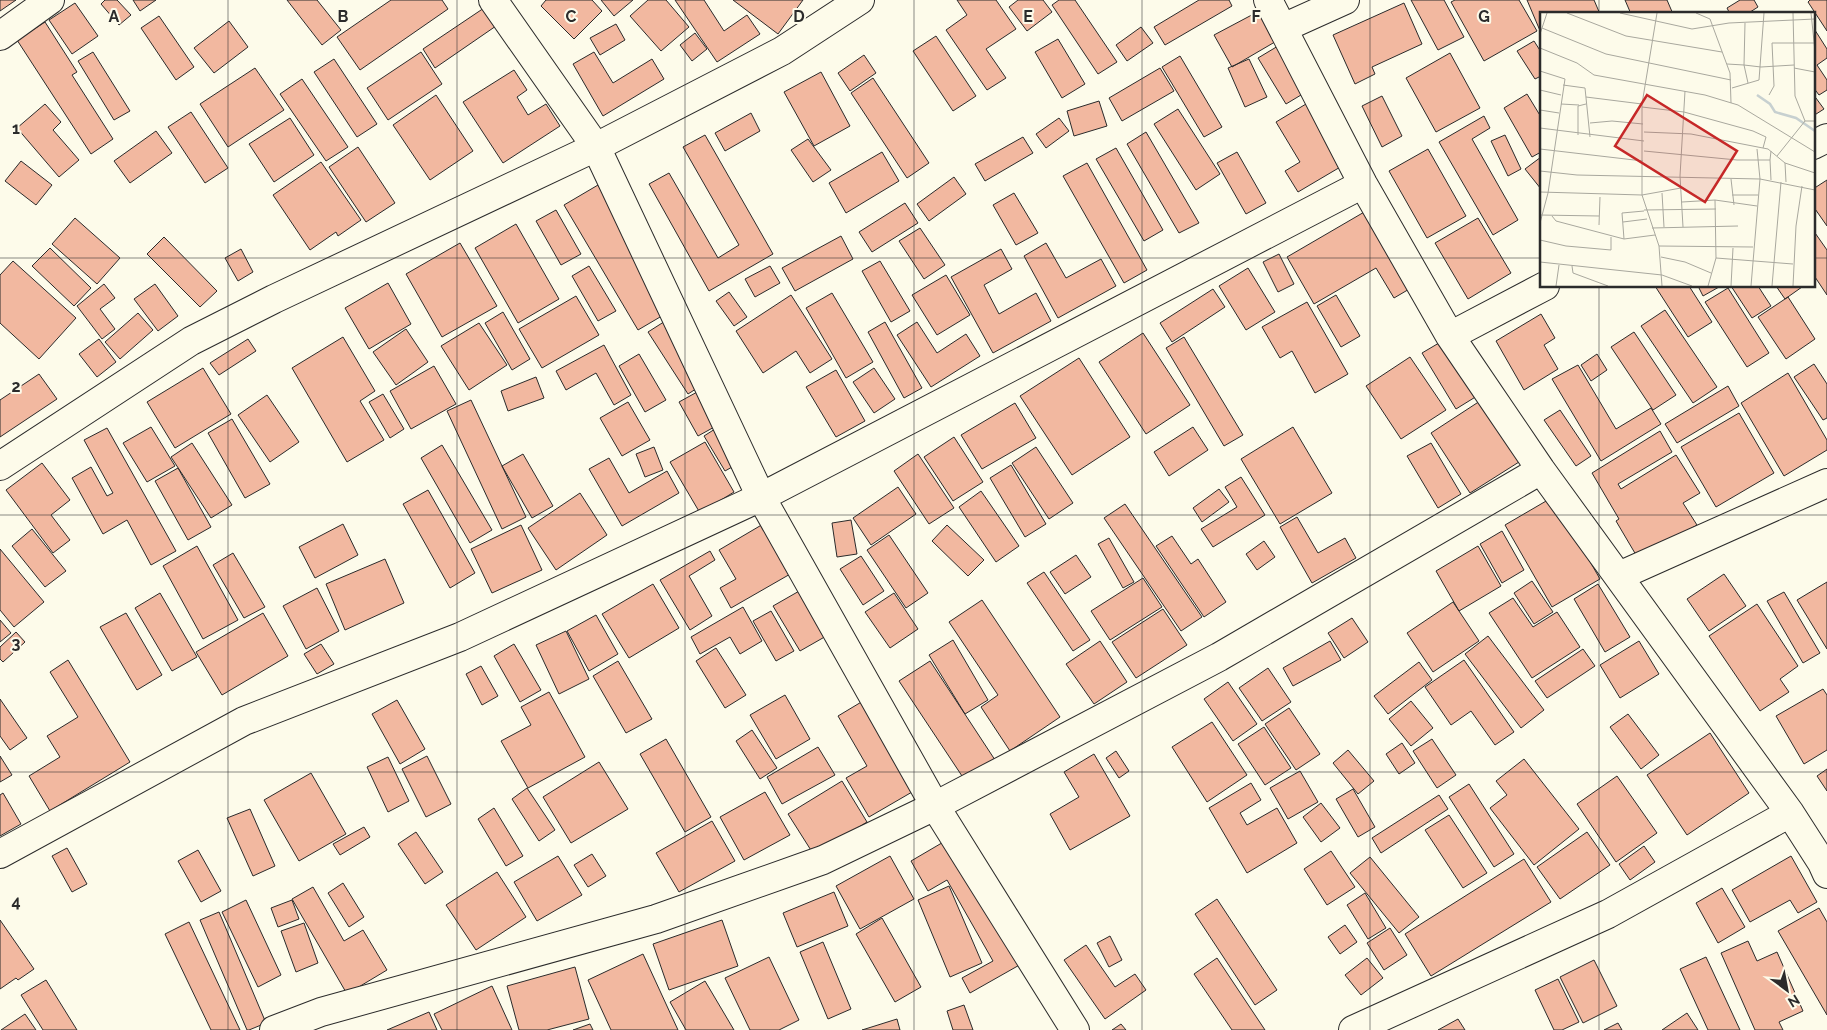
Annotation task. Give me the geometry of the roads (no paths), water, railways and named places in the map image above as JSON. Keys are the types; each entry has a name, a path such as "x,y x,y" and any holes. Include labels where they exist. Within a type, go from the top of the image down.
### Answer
{"street":[{"path":"0,36 50,0"},
{"path":"493,0 596,147 761,497 935,806 1075,1030"},
{"path":"0,466 191,341 283,295 596,147 782,51 860,0"},
{"path":"1268,0 1363,184 1450,336 1541,470 1620,576 1790,813 1825,866"},
{"path":"1283,28 1345,0"},
{"path":"1814,144 1827,138"},
{"path":"0,854 244,720 460,637 761,497 1363,184"},
{"path":"1450,336 1541,288"},
{"path":"274,1030 321,1012 656,919 823,860 935,806 1219,657 1541,470"},
{"path":"1620,576 1827,484"},
{"path":"1353,1030 1608,914 1790,813"}]}
